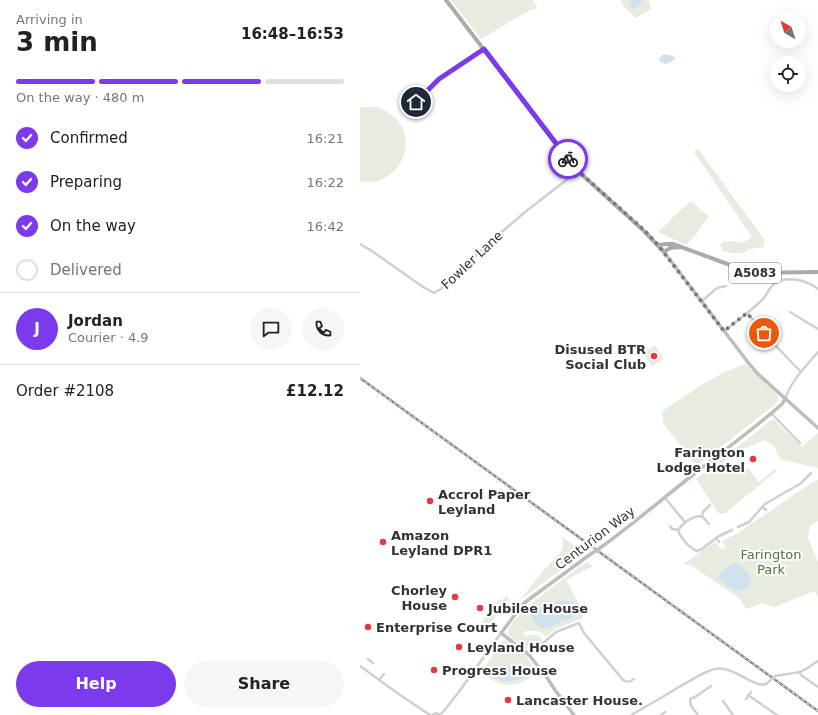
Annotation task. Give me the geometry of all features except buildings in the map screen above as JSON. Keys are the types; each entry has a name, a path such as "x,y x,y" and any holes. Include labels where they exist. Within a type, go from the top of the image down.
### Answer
{"main road":[{"path":"446,0 578,171 644,230 664,252 670,248 681,247"},
{"name":"A5083","path":"658,245 670,244 681,247 752,273 818,272"}],"street":[{"path":"416,102 439,79 484,49"},
{"name":"Fowler Lane","path":"360,244 434,293 442,289 490,242 525,212 578,171"},
{"path":"664,252 750,366 818,428"},
{"path":"724,331 764,298 771,287 778,282 801,280 818,289"},
{"path":"702,301 717,288 726,286"},
{"path":"790,312 818,330"},
{"path":"747,313 801,372"},
{"path":"785,399 787,392 801,372 818,352"},
{"name":"Centurion Way","path":"439,715 443,712 524,603 600,548 665,498 782,404 785,399"},
{"path":"771,413 800,443"},
{"path":"738,527 749,522 765,504 800,484 811,473"},
{"path":"665,498 685,522"},
{"path":"702,516 703,512 710,505"},
{"path":"762,507 766,510"},
{"path":"678,530 693,516 702,516"},
{"path":"702,516 708,524"},
{"path":"670,526 672,529 678,530"},
{"path":"678,530 679,534 692,549 697,551 716,538 732,530"},
{"path":"716,538 719,542"},
{"path":"529,655 552,634 579,623 584,633 623,680 630,682 634,679"},
{"path":"501,633 529,655 574,715"},
{"path":"368,660 373,663"},
{"path":"631,715 708,671 724,668 758,684 764,685 775,676 800,672 818,661"},
{"path":"360,666 401,696 431,715 436,713 439,715"},
{"path":"800,672 801,675 818,687"},
{"path":"380,680 384,674"},
{"path":"698,715 691,706 690,700 711,686"},
{"path":"746,699 751,692"},
{"path":"748,695 777,715"},
{"path":"723,701 733,715"},
{"path":"661,714 665,712"}],"green space":[{"path":"451,0 533,0 537,8 530,10 481,39"},
{"path":"621,0 649,0 651,9 636,18 623,6"},
{"path":"376,107 393,116 401,126 405,138 405,150 401,161 394,171 385,178 373,182 360,181 360,108"},
{"path":"698,149 764,239 764,247 749,249 744,253 723,251 720,245 725,241 743,243 752,237 694,152"},
{"path":"691,201 709,217 687,245 657,232 665,226"},
{"name":"Disused BTR Social Club","path":"655,345 664,359 652,367 643,353"},
{"path":"745,364 775,392 778,401 698,465 695,465 663,423 662,413 664,410 708,381"},
{"path":"773,419 802,447 818,433 818,468 780,459 774,446 765,440 746,448 741,448 721,464 729,473 741,463 746,469 749,469 759,482 775,469 778,470 724,514 718,513 696,479"},
{"name":"Farington Park","path":"818,480 818,521 810,526 808,537 818,563 818,598 815,591 774,607 762,603 747,609 739,598 692,566 683,564 715,542 722,550 726,547 722,541 736,534"},
{"path":"561,536 584,553 520,600 563,548"},
{"path":"587,562 593,566 566,580 584,613 583,618 555,629 546,637 540,631 525,631 523,633 526,636 538,636 542,641 531,649 526,649 508,634 511,626 518,616 542,595"},
{"path":"506,596 509,598 498,613 492,610 498,600 504,599"},
{"path":"489,611 496,615 484,631 479,627"},
{"path":"505,640 525,655 537,671 523,682 512,685 500,683 490,679 481,672 502,641"}],"water":[{"path":"630,0 642,0 642,2 636,8 632,9"},
{"path":"664,54 675,58 674,60 665,64 659,60"},
{"path":"736,562 747,572 751,579 750,585 741,591 733,590 718,577 722,571"},
{"path":"558,601 572,601 576,607 577,614 567,620 544,629 538,626 529,611 531,608 542,608"},
{"path":"500,665 510,667 518,665 527,676 518,680 509,681 496,679 492,676"}],"railway":[{"path":"360,378 818,711"}],"way so far":[{"path":"568,159 578,171 644,230 658,245 724,331 747,313 764,333"}],"place":[{"name":"Disused BTR Social Club","path":"654,356"},
{"name":"Farington Lodge Hotel","path":"753,459"},
{"name":"Accrol Paper Leyland","path":"430,501"},
{"name":"Amazon Leyland DPR1","path":"383,542"},
{"name":"Chorley House","path":"455,597"},
{"name":"Jubilee House","path":"480,608"},
{"name":"Enterprise Court","path":"368,627"},
{"name":"Leyland House","path":"459,647"},
{"name":"Progress House","path":"434,670"},
{"name":"Lancaster House.","path":"508,700"}],"route":[{"path":"416,102 439,79 484,49 568,159"}]}
